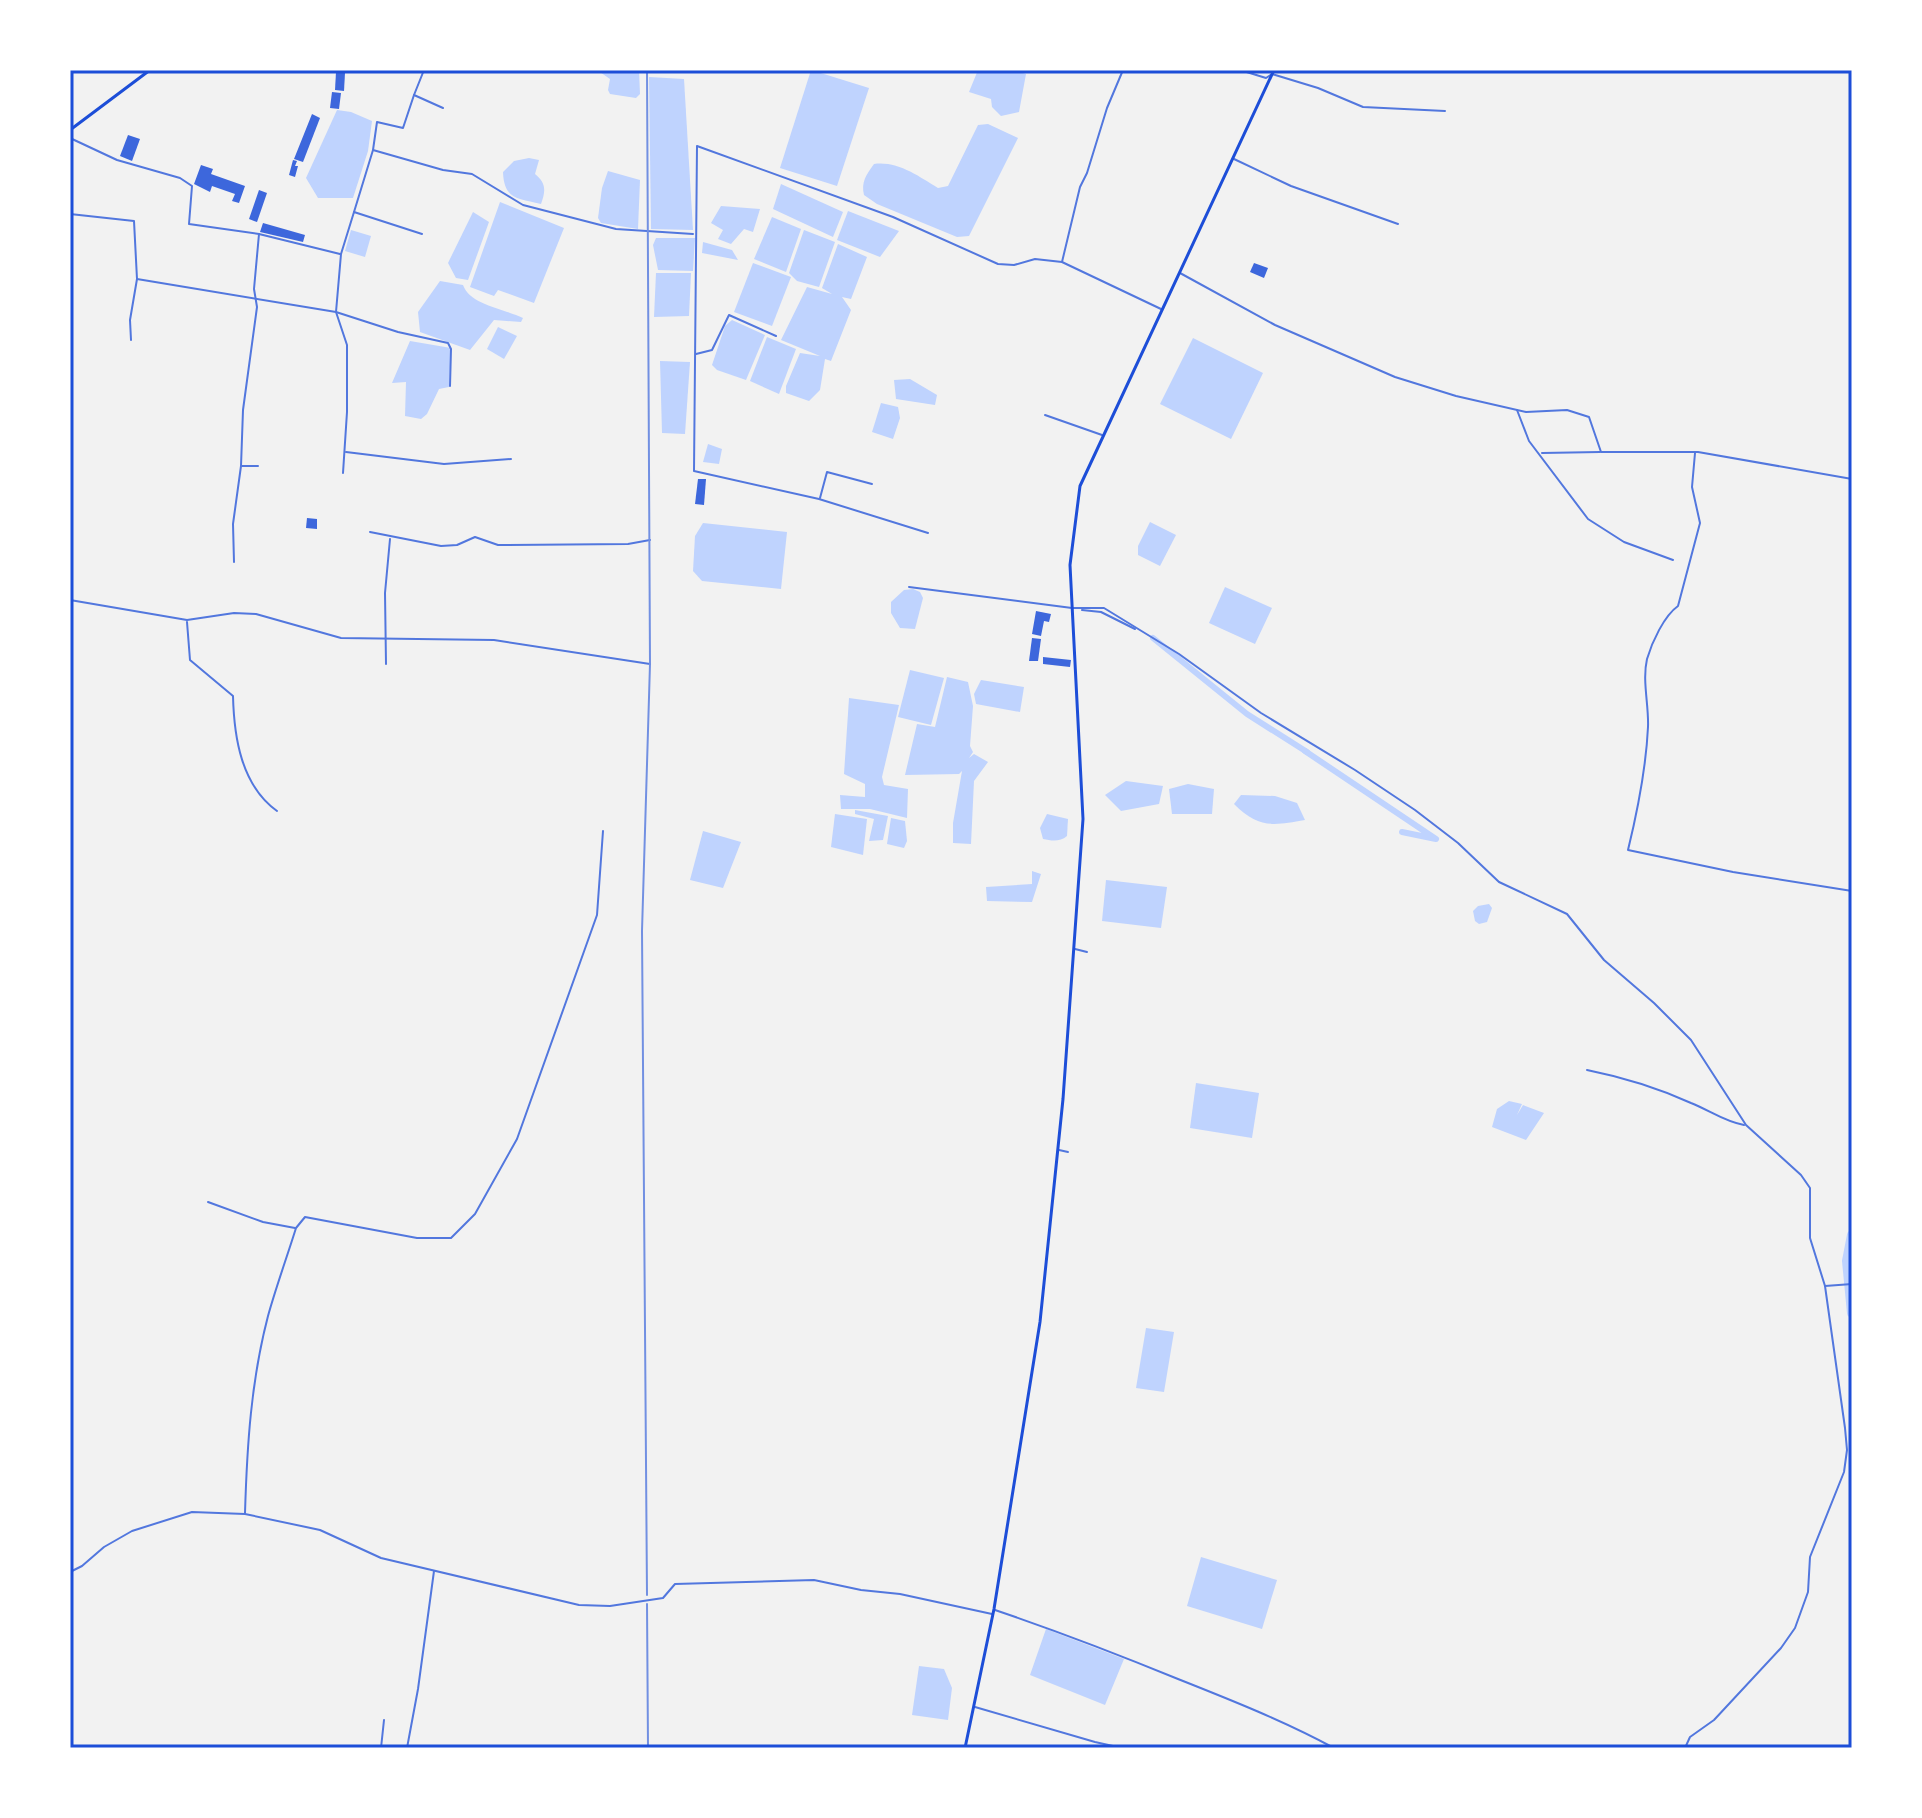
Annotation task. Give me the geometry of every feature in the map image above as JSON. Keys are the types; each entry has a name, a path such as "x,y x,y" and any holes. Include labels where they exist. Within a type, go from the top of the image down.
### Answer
{"main road":[{"path":"70,130 150,70"},
{"path":"965,1748 993,1612 1040,1322 1058,1150 1083,819 1070,565 1080,486 1273,72"}],"street":[{"path":"343,473 347,345 336,312 341,254 373,150 377,122 403,128 424,70"},
{"path":"1062,262 1080,187 1123,70"},
{"path":"1240,70 1266,78 1273,72 1363,107 1445,111"},
{"path":"414,95 443,108"},
{"path":"70,138 117,160 180,178 192,186 189,224 259,234 341,254"},
{"path":"928,533 819,499 694,471 697,146 893,217 998,264 1014,265 1035,259 1062,262 1162,310"},
{"path":"373,150 443,170 472,174 523,205 606,227 694,234"},
{"path":"1233,158 1291,186 1398,224"},
{"path":"354,212 422,234"},
{"path":"70,214 134,221 137,279 130,320 131,340"},
{"path":"234,562 233,524 241,466 243,410 257,307 254,289 259,234"},
{"path":"1179,272 1263,318 1395,377 1456,396 1526,412 1567,410 1589,417 1601,452"},
{"path":"137,279 336,312 398,332 448,343 451,349 450,386"},
{"path":"694,354 712,350 729,315 776,336"},
{"path":"1517,409 1529,441 1588,519 1624,542 1673,560"},
{"path":"1045,415 1104,435"},
{"path":"345,452 444,464 511,459"},
{"path":"1541,453 1696,452 1852,479"},
{"path":"1696,452 1692,487 1700,523 1678,606 1670,612 1648,657 1648,730 1641,794 1628,850 1733,872 1852,891"},
{"path":"241,466 258,466"},
{"path":"819,499 827,472 872,484"},
{"path":"370,532 441,546 457,545 475,537 498,545 628,544 650,540"},
{"path":"386,664 390,538"},
{"path":"909,587 1101,612 1151,636"},
{"path":"70,600 187,620 234,613 256,614 341,638 494,640 650,664"},
{"path":"1072,609 1104,608 1170,648 1261,713 1415,810 1458,843 1499,882 1567,914 1604,960 1691,1040 1746,1125 1764,1145 1801,1175 1810,1188 1810,1238 1826,1286 1847,1450 1844,1472 1810,1557 1808,1592 1795,1628 1781,1648 1714,1720 1690,1737 1685,1748"},
{"path":"187,620 190,660 233,696 239,743 249,782 263,801 277,811"},
{"path":"245,1514 248,1427 256,1368 268,1316 296,1228 305,1217 417,1238 451,1238 475,1214 517,1139 597,915 603,831"},
{"path":"1075,949 1087,952"},
{"path":"1587,1070 1639,1084 1690,1102 1733,1123 1746,1125"},
{"path":"1058,1150 1068,1152"},
{"path":"208,1202 263,1222 296,1228"},
{"path":"1826,1286 1852,1284"},
{"path":"70,1572 132,1531 192,1512 245,1514 320,1530 381,1558 579,1605 610,1606 663,1598 675,1584 814,1580 993,1612 1062,1632 1225,1698 1334,1748"},
{"path":"407,1748 434,1571"},
{"path":"974,1707 1122,1748"},
{"path":"381,1748 384,1720"},
{"path":"1093,1748 1095,1742"}],"water":[{"path":"597,70 639,70 640,94 636,98 610,94 610,79"},
{"path":"811,70 869,88 837,186 780,168"},
{"path":"978,70 1014,70 1026,74 1019,112 1001,116 992,107 991,99 969,92"},
{"path":"649,77 684,79 693,230 651,229"},
{"path":"337,110 372,121 368,151 353,198 318,198 306,178"},
{"path":"988,124 1018,138 969,236 957,237 877,204 864,195 865,179 874,164 900,167 938,188 948,186 978,125"},
{"path":"539,160 535,174 544,187 541,204 519,199 509,193 504,181 503,172 514,161"},
{"path":"608,171 640,180 638,229 601,223 598,218"},
{"path":"781,184 843,212 833,237 773,209"},
{"path":"500,202 564,228 534,303 498,290 494,296 470,287"},
{"path":"721,206 760,209 753,232 744,229 731,244 718,239 723,230 711,223"},
{"path":"848,211 899,231 880,257 837,240"},
{"path":"473,212 489,222 468,280 456,278 448,263"},
{"path":"772,217 801,229 786,272 754,259"},
{"path":"351,230 371,236 365,257 345,251"},
{"path":"804,230 835,242 819,287 797,281 789,273"},
{"path":"656,238 695,238 693,271 658,270 653,245"},
{"path":"703,242 732,250 738,260 702,253"},
{"path":"838,244 867,257 851,299 842,297 851,310 831,361 825,359 820,390 809,401 786,393 786,386 800,353 820,356 781,340 807,287 832,294 822,288"},
{"path":"753,263 791,277 772,326 734,312"},
{"path":"656,273 691,273 689,316 654,317"},
{"path":"440,281 463,285 480,302 523,318 521,322 494,320 470,350 420,332 418,312"},
{"path":"732,320 765,335 746,380 717,370 712,365 725,326"},
{"path":"498,327 517,336 504,359 487,349"},
{"path":"767,337 796,349 779,394 750,381"},
{"path":"1193,338 1263,373 1231,439 1160,404"},
{"path":"410,341 451,348 449,387 439,389 427,414 421,419 405,416 406,382 392,383"},
{"path":"660,361 690,362 685,434 662,433"},
{"path":"910,379 937,395 935,405 896,399 894,380"},
{"path":"881,403 898,407 900,418 893,439 872,432"},
{"path":"708,444 722,449 719,464 703,462"},
{"path":"1150,522 1176,535 1160,566 1138,555 1138,546"},
{"path":"703,523 787,532 781,589 702,581 693,571 695,536"},
{"path":"1225,587 1272,608 1255,644 1209,623"},
{"path":"904,590 920,592 923,598 915,629 900,628 891,613 891,602"},
{"path":"910,670 944,678 931,725 898,717"},
{"path":"947,677 968,682 973,706 970,746 973,752 969,758 974,754 988,762 974,781 971,844 953,843 953,823 962,771 959,774 905,775 917,724 935,727"},
{"path":"981,680 1024,687 1020,712 976,704 974,694"},
{"path":"849,698 899,705 882,777 884,785 908,789 907,818 870,809 841,809 840,795 865,797 865,784 844,774"},
{"path":"1126,781 1163,786 1159,804 1121,811 1105,795"},
{"path":"1188,784 1214,789 1212,814 1172,814 1169,789"},
{"path":"1241,795 1275,796 1297,803 1305,820 1274,824 1258,821 1234,804"},
{"path":"855,810 888,816 883,840 869,841 874,819 855,814"},
{"path":"835,814 867,819 863,855 831,847"},
{"path":"1047,814 1068,819 1067,836 1056,840 1043,839 1040,828"},
{"path":"891,818 905,821 907,841 904,848 887,844"},
{"path":"703,831 741,842 723,888 690,880"},
{"path":"1032,871 1041,874 1032,902 987,901 986,887 1032,884"},
{"path":"1106,880 1167,887 1161,928 1102,921"},
{"path":"1489,904 1492,908 1487,922 1479,924 1473,911 1478,906"},
{"path":"1196,1083 1259,1093 1252,1138 1190,1128"},
{"path":"1509,1101 1522,1104 1517,1115 1523,1105 1544,1113 1526,1140 1492,1127 1497,1109"},
{"path":"1146,1328 1174,1332 1164,1392 1136,1388"},
{"path":"1201,1557 1277,1580 1262,1629 1187,1606"},
{"path":"1046,1629 1124,1659 1105,1705 1030,1675"},
{"path":"919,1666 944,1669 952,1688 948,1720 912,1715"}],"building":[{"path":"336,72 345,73 344,91 335,90"},
{"path":"332,92 341,93 339,109 330,108"},
{"path":"312,114 320,118 303,162 294,159"},
{"path":"128,135 140,139 132,161 120,156"},
{"path":"293,160 297,161 295,166 298,166 295,177 289,175"},
{"path":"201,165 213,169 211,174 245,186 239,203 232,201 235,194 212,186 210,192 194,184"},
{"path":"259,190 267,193 257,222 249,219"},
{"path":"263,223 305,235 303,242 260,232"},
{"path":"1254,263 1268,268 1264,278 1250,272"},
{"path":"698,479 706,479 704,505 695,504"},
{"path":"307,518 317,519 317,529 306,528"},
{"path":"1036,611 1051,614 1049,622 1044,621 1041,636 1032,634"},
{"path":"1032,638 1041,639 1038,661 1029,661"},
{"path":"1043,657 1071,660 1070,667 1043,664"}],"waterway":[{"path":"1153,638 1247,714 1307,752"},
{"path":"1305,751 1436,839 1402,832"},
{"path":"1852,1235 1847,1261 1852,1313"}],"railway":[{"path":"647,70 650,664 642,931 647,1595"},
{"path":"647,1604 648,1748"}]}
